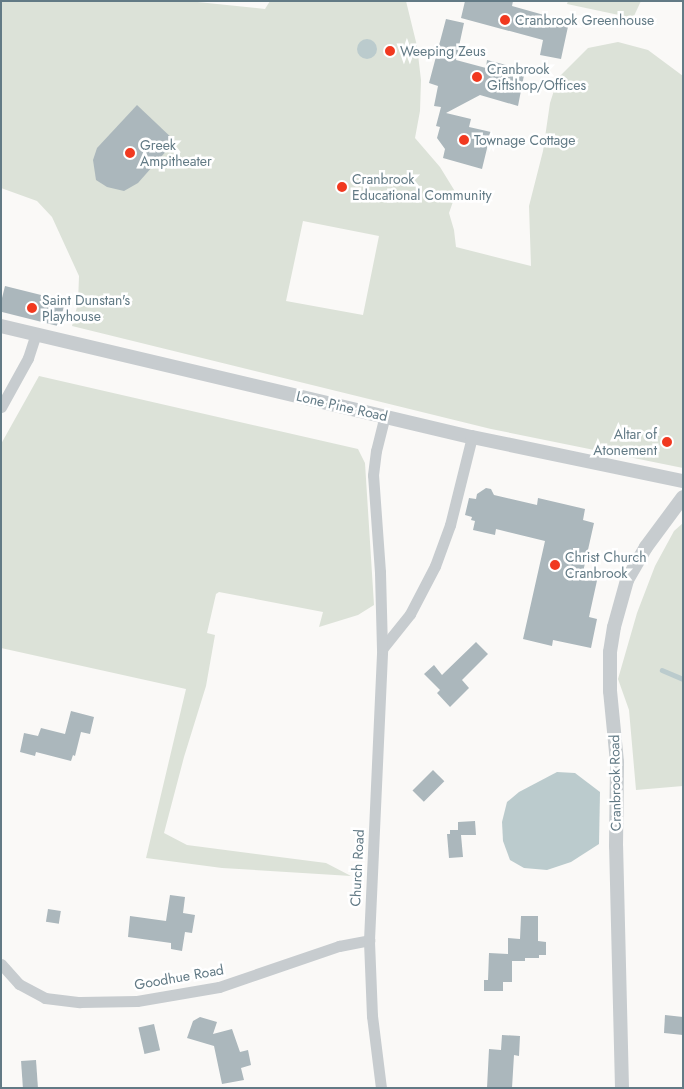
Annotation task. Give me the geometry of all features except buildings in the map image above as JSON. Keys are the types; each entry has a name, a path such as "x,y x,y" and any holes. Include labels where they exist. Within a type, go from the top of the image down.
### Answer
{"street":[{"name":"Lone Pine Road","path":"1,326 472,437 683,481"},
{"path":"1,406 28,358 36,334"},
{"name":"Church Road","path":"381,1088 372,1016 369,940 382,650 380,572 373,474 376,451 385,416"},
{"path":"382,650 410,614 435,566 450,524 472,437"},
{"name":"Cranbrook Road","path":"622,1088 616,864 617,762 610,691 610,652 614,627 627,580 646,547 683,497"},
{"name":"Goodhue Road","path":"1,964 19,984 45,998 80,1002 137,1001 219,987 339,946 369,940"}],"shaded area":[{"path":"1,1 188,1 265,9 270,1 406,1 417,46 421,80 420,111 415,138 440,167 456,193 449,213 456,247 531,266 529,206 543,151 550,103 558,78 588,48 618,42 648,50 683,76 683,468 491,429 72,326 78,303 79,276 52,217 37,201 1,188","holes":["303,221 379,236 363,315 286,301"]},
{"path":"568,1 641,1 633,18 567,4"},
{"path":"367,39 374,42 377,49 374,56 367,59 360,56 357,49 360,42"},
{"path":"39,376 358,449 365,463 374,605 358,615 319,627 323,612 219,592 216,594 207,633 215,635 206,686 184,757 164,833 187,845 326,863 351,876 222,868 146,858 186,689 1,648 1,444"},
{"path":"683,523 683,786 636,790 629,710 618,679 637,613 655,566 674,531"},
{"path":"557,772 575,773 600,792 599,844 571,862 547,870 524,868 510,860 503,841 502,822 507,802 519,792"}],"waterway":[{"path":"662,670 683,679"}],"place":[{"name":"Cranbrook Greenhouse","path":"505,20"},
{"name":"Weeping Zeus","path":"390,51"},
{"name":"Cranbrook Giftshop/Offices","path":"477,77"},
{"name":"Townage Cottage","path":"464,140"},
{"name":"Greek Ampitheater","path":"130,153"},
{"name":"Cranbrook Educational Community","path":"342,187"},
{"name":"Saint Dunstan's Playhouse","path":"32,308"},
{"name":"Altar of Atonement","path":"667,442"},
{"name":"Christ Church Cranbrook","path":"555,565"}]}
